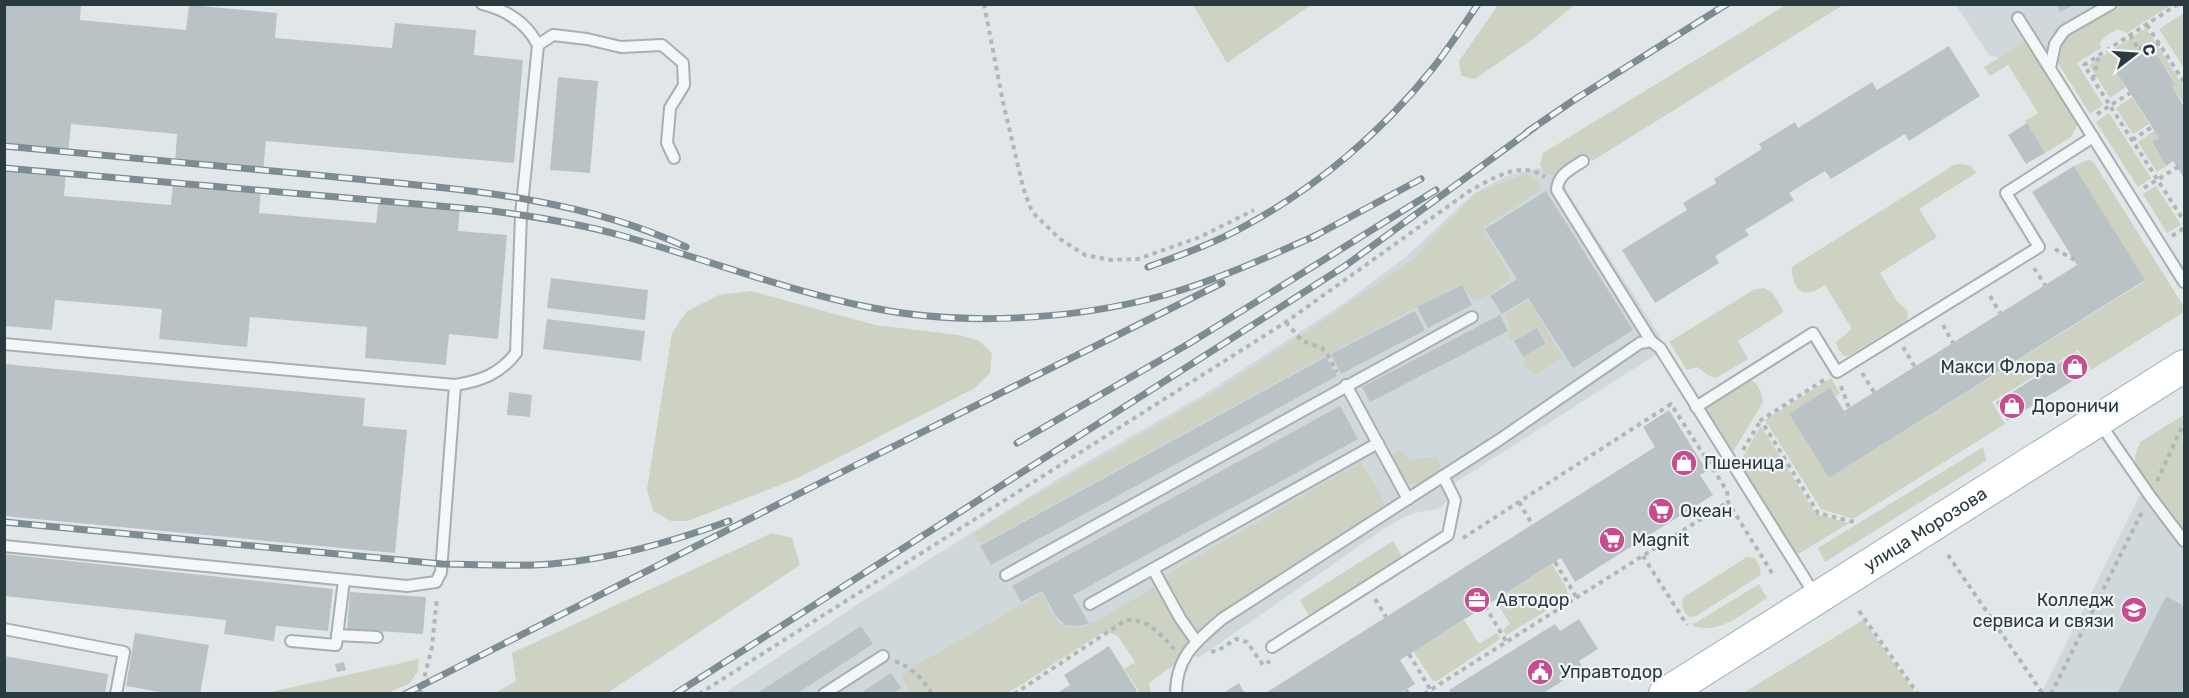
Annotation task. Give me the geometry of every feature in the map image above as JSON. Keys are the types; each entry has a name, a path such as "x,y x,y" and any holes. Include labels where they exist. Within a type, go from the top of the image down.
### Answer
{"main road":[{"name":"улица Морозова","path":"1665,693 2184,366"}],"lane":[{"path":"4,344 455,385 485,378 505,367 516,353 521,215 538,45 531,31 521,22 499,8 482,4"},
{"path":"2050,68 2055,44 2064,31 2111,4"},
{"path":"2018,18 2182,275"},
{"path":"538,45 553,35 587,39 621,47 662,45 683,63 684,85 670,108 667,143 674,158"},
{"path":"1696,407 1813,333 1838,377 2039,247 2006,193 2093,137"},
{"path":"1583,161 1563,174 1557,190 1651,341 1660,348 1816,598"},
{"path":"1006,575 1472,316"},
{"path":"1176,693 1176,678 1183,658 1196,641 1230,614 1443,476 1641,343 1651,341"},
{"path":"4,546 407,586 436,582 441,572 455,385"},
{"path":"1346,385 1408,499"},
{"path":"2098,420 2184,541"},
{"path":"1090,604 1377,443"},
{"path":"1272,647 1448,535 1455,500 1443,476"},
{"path":"1153,569 1180,618 1196,641"},
{"path":"291,641 336,645 344,580"},
{"path":"4,629 124,652 116,693"},
{"path":"337,635 377,637"},
{"path":"824,693 883,656"}],"path":[{"path":"984,4 1029,207 1060,239 1086,255 1111,260 1138,259 1208,233 1254,210"},
{"path":"2178,4 2084,65 2184,221"},
{"path":"2147,24 2184,82"},
{"path":"2130,35 2140,50 2147,45 2160,44"},
{"path":"2093,79 2099,55"},
{"path":"2110,106 2130,93"},
{"path":"2132,140 2152,127"},
{"path":"2158,180 2178,167"},
{"path":"699,693 1286,322 1468,192 1514,170 1542,174 1557,190"},
{"path":"2055,249 2075,260"},
{"path":"2032,263 2045,285"},
{"path":"1987,291 2001,313"},
{"path":"1939,320 1953,343"},
{"path":"1286,322 1302,341 1322,348 1346,385"},
{"path":"1901,344 1915,367"},
{"path":"1860,369 1874,393"},
{"path":"1733,466 1761,420 1838,377 1849,408"},
{"path":"1671,404 1726,491 1728,502 1772,573"},
{"path":"1761,420 1818,513 1854,522"},
{"path":"2051,693 2184,423"},
{"path":"1519,502 1532,524"},
{"path":"1424,693 1728,502"},
{"path":"1948,555 2043,693"},
{"path":"1643,556 1687,625"},
{"path":"1555,562 1577,598"},
{"path":"420,693 432,646 441,572"},
{"path":"1373,596 1386,617"},
{"path":"1485,606 1506,642"},
{"path":"1859,611 1918,693"},
{"path":"1014,693 1126,620 1144,621 1154,627 1183,658"},
{"path":"1236,639 1247,642"},
{"path":"1409,654 1430,689"},
{"path":"883,656 906,666 924,680 932,693"}],"shaded area":[{"path":"1956,5 2143,5 2031,66 1989,55"},
{"path":"1539,168 1562,168 1560,175 1568,193 1660,336 1657,354 1456,482 1449,492 1447,502 1438,509 1404,517 1382,530 1200,657 1184,655 1136,601 1126,604 1098,623 930,693 723,694 872,595 1069,472 1203,395 1343,304 1406,257 1474,193 1509,175"},
{"name":"Колледж сервиса и связи","path":"2149,483 2184,529 2184,693 2041,694 2144,487"}],"green space":[{"path":"2125,4 2171,5 2127,33 2118,29 2107,35 2100,42 2101,48 2077,63 2103,105 2090,114 2058,63 2061,47 2069,35"},
{"path":"1193,5 1311,5 1227,63"},
{"path":"1498,5 1574,5 1537,36 1475,79 1461,76 1459,61"},
{"path":"1786,5 1843,5 1592,161 1589,156 1583,156 1554,177 1544,172 1540,164 1543,153"},
{"path":"2184,13 2184,68 2159,29"},
{"path":"2146,28 2184,87 2183,103 2172,86 2175,83 2157,55 2153,57 2147,48 2115,68 2126,87 2110,98 2089,65"},
{"path":"2027,41 2079,122 2071,137 2045,153 2025,121 2038,113 2008,65 1990,76 1984,67"},
{"path":"2132,97 2149,124 2133,134 2116,108"},
{"path":"2109,113 2151,178 2138,187 2096,122"},
{"path":"2154,131 2159,138 2152,143 2166,166 2157,172 2138,142"},
{"path":"2088,160 2093,161 2184,307 2184,312 2091,370 2078,350 1992,402 2005,424 1853,519 1821,509 1765,420 1831,378 1840,393 1835,397 1830,389 1789,414 1829,478 2145,281 2074,166"},
{"path":"1954,165 1971,166 1976,173 1919,209 1937,237 1880,273 1897,301 1908,311 1907,320 1848,356 1844,356 1836,342 1852,329 1825,285 1806,293 1802,291 1794,281 1792,267"},
{"path":"1524,174 1531,176 1539,183 1540,190 1482,228 1509,273 1510,279 1493,292 1473,300 1461,284 983,543 976,540 975,533 1022,503 1216,391 1305,333 1411,261 1475,194"},
{"path":"2156,186 2181,225 2167,233 2143,194"},
{"path":"1764,288 1772,292 1783,310 1782,313 1738,341 1748,359 1716,378 1697,367 1687,370 1669,342 1753,290"},
{"path":"751,291 875,325 959,335 979,341 992,353 990,373 975,388 800,477 688,521 671,521 653,511 647,489 672,333 687,311 719,295"},
{"path":"1525,302 1533,307 1563,358 1535,375 1524,366 1524,357 1548,344 1537,328 1511,340 1505,315"},
{"path":"1750,380 1760,389 1763,402 1731,455 1703,410"},
{"path":"2184,415 2184,531 2141,475 2135,464 2135,455 2140,442"},
{"path":"1761,426 1816,514 1849,523 1795,556 1738,465"},
{"path":"1983,447 1986,461 1825,562 1818,548"},
{"path":"1395,451 1402,451 1410,461 1427,457 1437,458 1442,470 1418,484 1407,484 1392,457"},
{"path":"1361,462 1384,501 1383,509 1218,614 1197,632 1169,583 1167,577 1169,573"},
{"path":"772,533 792,538 800,565 607,693 495,693 516,681 512,653"},
{"path":"1393,541 1403,558 1310,617 1300,600"},
{"path":"1747,557 1755,558 1761,575 1696,616 1689,617 1683,607 1684,597"},
{"path":"1552,564 1566,587 1568,595 1566,599 1506,635 1503,629 1510,624 1495,600"},
{"path":"1759,584 1767,598 1741,615 1712,628 1692,625"},
{"path":"1158,585 1192,643 1179,661 1149,683 1151,693 1140,693 1124,669 1135,662 1118,636 1105,631 1008,693 910,693 901,674 1042,593 1058,621 1063,625 1078,628 1088,626"},
{"path":"1464,620 1479,644 1497,633 1500,639 1437,681 1433,681 1413,651"},
{"path":"1863,620 1915,693 1743,693"},
{"path":"419,659 418,671 409,684 387,693 266,693"}],"building":[{"path":"4,4 81,4 80,20 186,30 189,5 277,13 275,38 392,48 395,23 476,30 474,55 523,60 514,163 266,141 263,172 175,164 177,134 71,124 68,154 4,149"},
{"path":"2056,4 2076,4 2060,12"},
{"path":"1949,46 1980,96 1909,141 1905,134 1831,179 1825,171 1789,193 1794,200 1745,230 1749,235 1715,256 1719,263 1655,303 1622,250 1687,210 1683,203 1716,183 1714,179 1762,149 1759,144 1795,122 1798,128 1872,82 1877,90"},
{"path":"2146,48 2153,57 2157,55 2175,84 2172,86 2184,107 2184,178 2173,161 2166,166 2152,142 2159,138 2114,68"},
{"path":"558,77 598,81 590,173 550,170"},
{"path":"2027,123 2045,153 2026,164 2008,135"},
{"path":"4,165 66,171 64,196 171,205 173,180 261,188 259,213 376,223 379,198 460,206 458,231 507,235 498,339 449,334 446,365 365,358 367,327 250,317 247,347 159,339 162,309 55,300 52,330 4,326"},
{"path":"2074,166 2145,280 1829,478 1789,414 1830,388 1844,411 2077,265 2032,192"},
{"path":"1546,191 1633,330 1573,368 1528,298 1502,314 1490,296 1517,279 1485,229"},
{"path":"551,278 648,290 645,320 547,308"},
{"path":"1462,285 1472,305 1428,328 1417,307"},
{"path":"1415,311 1425,330 1341,374 1331,354"},
{"path":"1500,315 1508,331 1370,402 1362,387"},
{"path":"547,319 645,331 641,361 543,349"},
{"path":"1537,328 1546,344 1523,357 1514,341"},
{"path":"2077,352 2089,371 2007,421 1996,402"},
{"path":"1326,357 1337,376 991,565 980,546"},
{"path":"4,364 365,398 363,426 407,430 395,553 4,516"},
{"path":"509,392 532,395 530,417 507,415"},
{"path":"1340,406 1358,439 1073,595 1089,624 1065,625 1056,616 1042,591 1021,602 1012,586"},
{"path":"1669,410 1707,471 1700,475 1713,495 1575,582 1561,558 1400,660 1415,684 1399,694 1264,694 1655,447 1643,427"},
{"path":"4,554 333,589 328,631 276,626 274,641 224,634 226,620 4,596"},
{"path":"350,592 426,597 423,634 347,629"},
{"path":"2166,596 2184,606 2184,694 2117,694"},
{"path":"1579,619 1598,649 1579,661 1583,668 1542,694 1452,694 1449,690 1555,624 1560,631"},
{"path":"861,626 873,644 796,694 756,694"},
{"path":"135,633 209,645 200,694 172,694 126,686"},
{"path":"1109,646 1137,691 1133,694 1056,694 1070,685 1064,675"},
{"path":"4,656 108,674 105,694 4,694"},
{"path":"344,662 346,670 337,672 335,664"},
{"path":"891,673 901,688 893,694 859,694"},
{"path":"1239,683 1245,694 1222,694"}],"railway":[{"path":"1148,267 1234,232 1272,211 1323,176 1370,136 1413,92 1445,53 1478,4"},
{"path":"1527,132 1727,4"},
{"path":"675,694 1345,266 1535,127"},
{"path":"4,146 417,185 509,196 600,216 686,247"},
{"path":"4,168 485,210 537,217 623,236 837,300 904,313 979,319 1056,315 1130,304 1204,282 1317,235"},
{"path":"1311,238 1421,179"},
{"path":"1017,443 1190,343 1436,190"},
{"path":"405,694 826,480 1222,283"},
{"path":"4,522 442,564 537,565 574,562 619,554 664,543 729,521"}],"place":[{"name":"Макси Флора","path":"2075,367"},
{"name":"Дороничи","path":"2012,406"},
{"name":"Пшеница","path":"1684,463"},
{"name":"Океан","path":"1661,511"},
{"name":"Magnit","path":"1612,540"},
{"name":"Автодор","path":"1477,600"},
{"name":"Колледж сервиса и связи","path":"2134,610"},
{"name":"Управтодор","path":"1540,672"}]}
